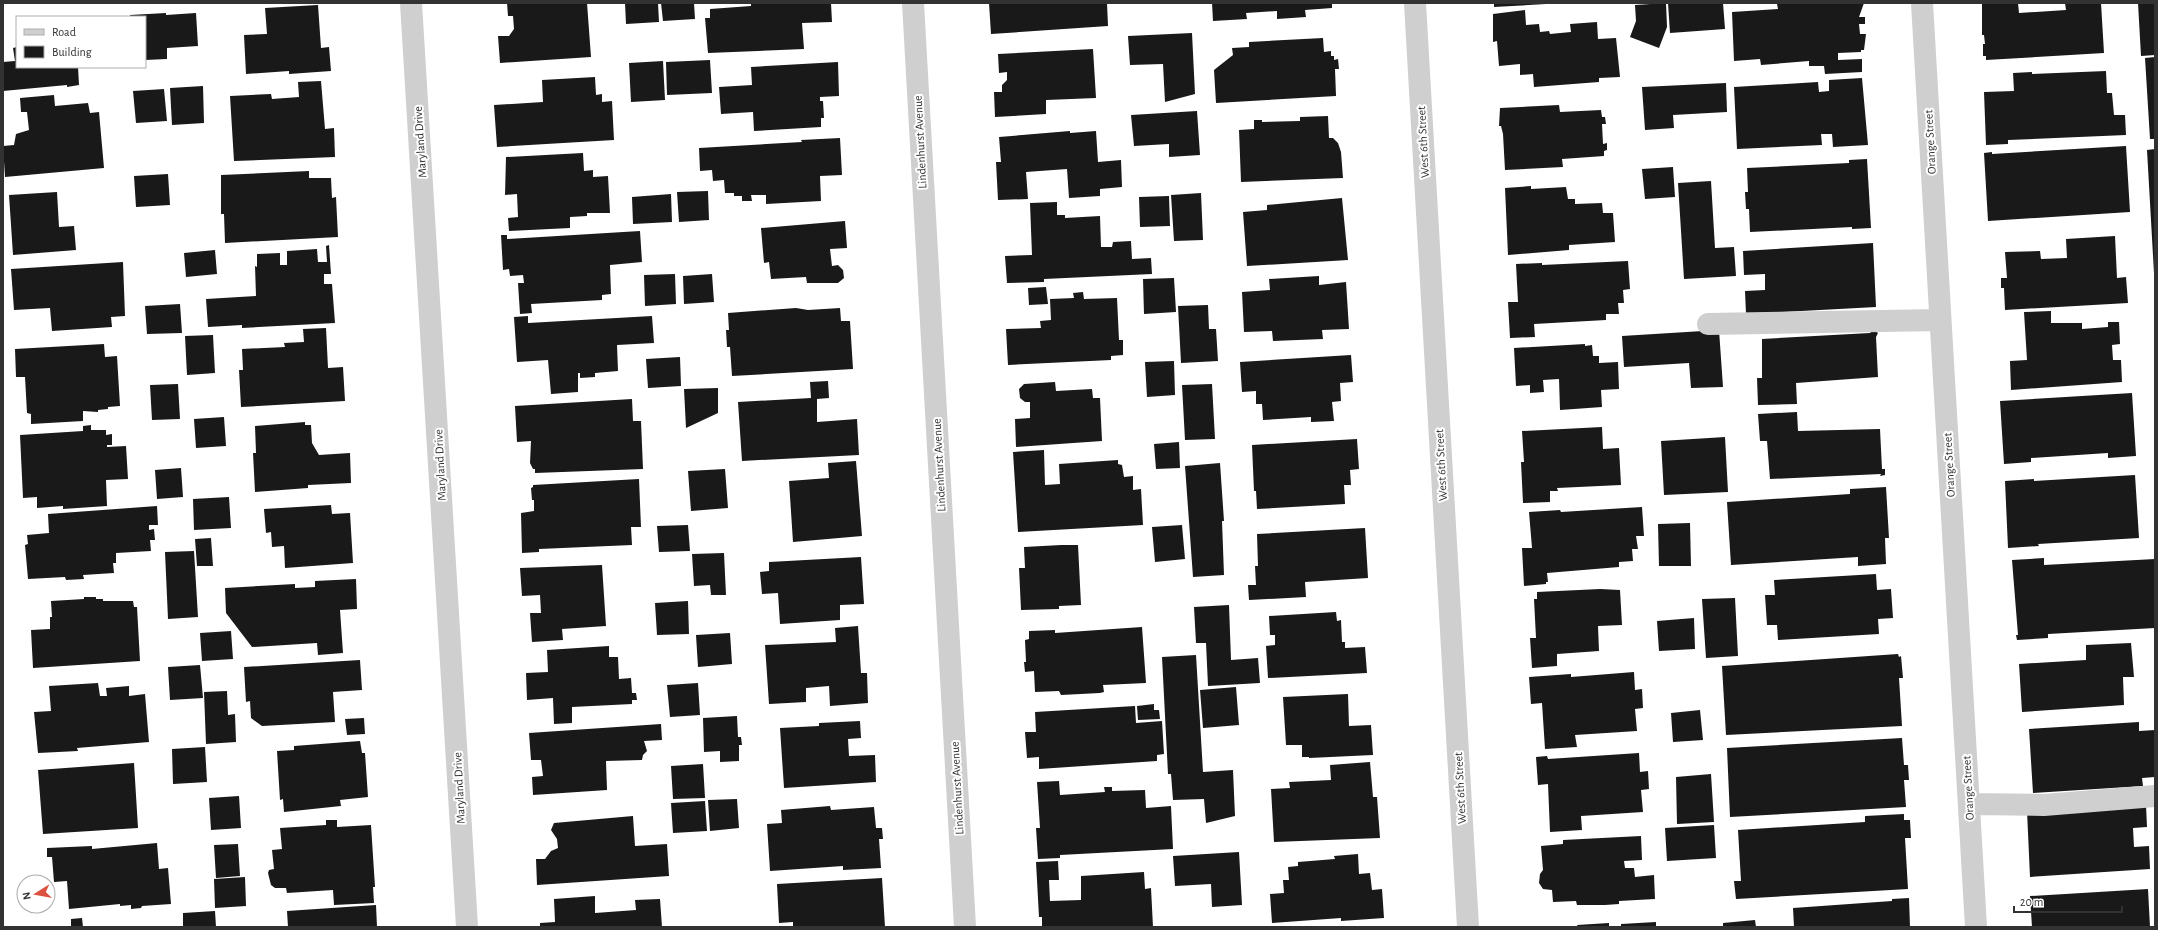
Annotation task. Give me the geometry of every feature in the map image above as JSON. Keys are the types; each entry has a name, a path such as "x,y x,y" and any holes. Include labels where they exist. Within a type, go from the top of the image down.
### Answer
{"street":[{"name":"Maryland Drive","path":"411,3 467,927"},
{"name":"Lindenhurst Avenue","path":"913,3 964,927"},
{"name":"West 6th Street","path":"1415,3 1468,927"},
{"name":"Orange Street","path":"1922,3 1976,927"},
{"path":"1708,324 1940,320"},
{"path":"1969,804 2044,805 2155,796"}],"building":[{"path":"507,3 587,3 591,57 500,63 498,36 509,36 514,29 513,16 508,16"},
{"path":"625,3 658,3 659,22 626,24"},
{"path":"661,3 694,3 695,19 663,21"},
{"path":"751,3 831,3 832,22 802,23 804,49 708,53 705,18 710,18 710,9 751,6"},
{"path":"989,3 1107,3 1108,26 991,34"},
{"path":"1212,3 1332,3 1332,8 1305,10 1306,17 1277,19 1277,11 1246,13 1247,19 1213,21"},
{"path":"1494,3 1546,3 1546,4 1494,7"},
{"path":"1666,3 1667,27 1659,48 1630,37 1636,21 1635,5"},
{"path":"1668,3 1723,3 1725,29 1670,33"},
{"path":"1864,3 1859,17 1865,17 1865,24 1859,24 1860,34 1866,34 1864,50 1861,50 1861,52 1838,53 1838,60 1862,59 1862,72 1825,74 1824,66 1809,66 1809,61 1761,65 1760,59 1734,61 1732,12 1778,9 1777,4"},
{"path":"1982,3 2018,3 2019,13 2066,10 2065,3 2101,3 2104,53 1986,60 1986,56 1983,56 1983,44 1985,44 1984,35 1982,35"},
{"path":"2138,3 2155,3 2155,55 2141,56"},
{"path":"318,5 321,48 329,47 331,71 289,74 289,71 246,74 244,35 267,34 265,8"},
{"path":"1525,10 1526,25 1539,24 1540,32 1549,31 1550,34 1571,32 1570,24 1597,22 1598,39 1616,38 1620,77 1599,78 1599,82 1534,87 1533,74 1520,75 1520,64 1499,66 1497,41 1493,42 1493,14"},
{"path":"196,13 198,46 167,48 167,59 146,60 146,16 130,15"},
{"path":"1192,33 1195,94 1165,102 1163,64 1130,65 1128,36"},
{"path":"1323,38 1324,52 1331,51 1331,56 1334,56 1334,60 1338,59 1339,69 1335,69 1336,96 1216,103 1214,70 1233,55 1232,48 1249,47 1249,42"},
{"path":"16,47 16,68 78,68 79,85 3,91 3,62 15,61 13,48"},
{"path":"1093,49 1096,98 1046,100 1046,114 995,117 994,92 1002,92 1002,85 1007,80 1007,72 999,73 998,54"},
{"path":"2155,57 2155,139 2150,139 2145,58"},
{"path":"710,60 712,93 667,95 666,62"},
{"path":"663,61 665,100 631,102 629,63"},
{"path":"838,62 839,96 820,97 820,101 823,101 824,118 821,118 821,127 754,131 753,112 721,114 719,87 752,85 751,67"},
{"path":"2106,71 2107,93 2112,93 2114,115 2125,115 2126,135 2008,140 2008,144 1986,145 1984,92 2014,91 2013,73 2032,72 2032,74"},
{"path":"595,77 596,95 602,94 602,102 612,101 614,140 497,147 494,105 543,102 542,80"},
{"path":"1862,78 1868,145 1833,147 1832,134 1821,134 1822,145 1737,149 1734,87 1818,82 1819,92 1829,91 1829,80"},
{"path":"321,81 325,129 334,128 335,157 234,161 230,96 271,94 272,99 299,97 298,82"},
{"path":"1726,83 1727,112 1673,115 1674,128 1645,130 1642,87"},
{"path":"203,86 204,123 172,125 170,88"},
{"path":"164,89 167,121 136,123 133,91"},
{"path":"54,95 55,106 88,103 90,113 99,112 104,168 5,177 3,146 14,145 16,134 29,130 27,112 21,112 20,98"},
{"path":"1559,105 1560,112 1601,110 1602,117 1605,117 1606,124 1602,124 1603,144 1607,143 1607,150 1604,151 1604,156 1562,159 1563,167 1505,170 1503,134 1501,126 1499,126 1500,108"},
{"path":"1197,111 1200,155 1169,157 1169,144 1134,146 1131,115"},
{"path":"1328,116 1329,138 1333,138 1338,143 1341,152 1343,178 1241,182 1239,130 1254,129 1254,120 1262,120 1262,122 1300,121 1300,117"},
{"path":"1070,131 1070,133 1096,131 1098,162 1121,160 1122,187 1100,189 1100,196 1069,198 1067,169 1026,172 1028,199 998,200 996,162 1001,162 999,137"},
{"path":"840,138 842,175 820,176 821,201 766,204 766,195 751,195 752,201 742,201 742,196 734,196 734,193 725,193 724,180 713,181 712,170 700,171 699,148 802,142 801,140"},
{"path":"2126,146 2130,212 1988,221 1984,153 1992,152 1992,154"},
{"path":"2155,149 2155,273 2154,273 2147,150"},
{"path":"583,153 584,171 593,170 593,177 608,176 610,213 587,213 587,216 570,217 570,228 509,231 508,218 518,217 517,194 505,195 506,157"},
{"path":"1867,159 1871,228 1852,229 1852,227 1750,232 1749,209 1746,209 1745,192 1748,192 1747,168 1849,163 1849,160"},
{"path":"1673,167 1675,197 1645,199 1642,169"},
{"path":"309,171 309,178 331,178 332,198 336,197 338,237 225,243 224,214 221,214 221,175"},
{"path":"168,174 170,205 136,207 134,176"},
{"path":"1711,181 1715,248 1734,247 1736,276 1684,279 1678,183"},
{"path":"1531,186 1531,189 1566,187 1568,199 1575,199 1575,204 1602,203 1603,213 1613,213 1615,242 1569,245 1569,250 1508,255 1505,188"},
{"path":"708,191 709,220 679,222 677,192"},
{"path":"57,192 59,227 74,226 76,250 13,255 9,195"},
{"path":"1201,193 1203,240 1174,241 1171,195"},
{"path":"671,194 672,222 633,224 632,197"},
{"path":"1169,196 1170,226 1140,227 1139,197"},
{"path":"1342,198 1348,260 1247,266 1243,212 1267,210 1267,205"},
{"path":"1057,202 1057,215 1065,215 1065,218 1100,216 1101,247 1112,247 1113,242 1131,241 1132,259 1151,258 1152,274 1044,279 1044,282 1007,283 1005,256 1032,255 1030,203"},
{"path":"845,221 847,248 830,249 832,266 838,265 843,270 844,278 838,283 807,283 806,277 771,279 769,262 764,263 761,228"},
{"path":"640,231 642,262 610,265 611,294 602,295 602,300 531,304 532,313 520,314 518,283 524,283 523,275 510,276 509,269 503,270 501,235 507,235 507,239"},
{"path":"2115,236 2117,278 2126,277 2128,303 2005,310 2004,288 2001,288 2001,278 2007,278 2005,252 2040,251 2041,259 2067,258 2066,239"},
{"path":"1873,243 1876,307 1746,314 1745,291 1765,290 1765,274 1744,275 1743,251"},
{"path":"329,245 331,274 324,274 324,284 332,284 335,323 242,328 242,325 208,327 206,299 256,296 255,266 257,267 257,254 280,253 280,265 287,265 287,251 317,249 318,262 327,262 326,246"},
{"path":"215,250 217,274 186,277 184,253"},
{"path":"1628,261 1630,289 1623,290 1624,303 1618,303 1619,314 1606,314 1606,320 1534,324 1535,337 1510,338 1508,302 1518,302 1516,264 1542,263 1542,265"},
{"path":"123,262 125,316 111,317 112,327 52,331 50,308 14,310 11,269"},
{"path":"675,274 676,304 645,306 644,275"},
{"path":"712,274 714,302 684,304 683,276"},
{"path":"1319,276 1319,285 1346,282 1349,329 1322,330 1323,339 1273,341 1272,331 1244,332 1242,292 1270,290 1269,279"},
{"path":"1174,278 1176,312 1144,314 1143,279"},
{"path":"1046,287 1048,304 1029,305 1028,288"},
{"path":"1083,292 1084,299 1117,298 1119,340 1123,340 1123,355 1111,356 1111,360 1008,365 1006,329 1041,328 1040,321 1051,320 1050,299 1074,298 1073,293"},
{"path":"180,304 182,333 147,334 145,306"},
{"path":"1208,305 1209,329 1216,329 1218,361 1181,363 1178,306"},
{"path":"796,308 808,310 840,308 841,321 850,321 853,369 732,376 730,347 727,347 726,330 729,330 728,313"},
{"path":"2051,311 2051,323 2082,323 2082,329 2108,327 2108,322 2119,322 2120,344 2112,345 2113,360 2121,360 2122,382 2011,390 2010,361 2027,360 2024,312"},
{"path":"528,316 528,323 652,316 654,343 617,345 618,371 595,373 595,377 580,378 580,373 578,373 578,392 551,394 548,360 517,362 514,317"},
{"path":"326,328 328,368 343,367 345,401 241,407 239,370 243,370 242,349 285,347 284,343 304,342 303,329"},
{"path":"1719,330 1723,387 1691,388 1689,363 1624,367 1622,336"},
{"path":"1873,330 1878,333 1876,337 1878,377 1796,383 1797,404 1758,405 1757,378 1762,378 1762,339 1870,333"},
{"path":"213,335 215,373 187,375 185,336"},
{"path":"104,344 105,357 117,356 120,406 108,407 108,409 98,410 98,412 83,411 83,421 31,424 31,414 27,413 25,377 16,377 15,349"},
{"path":"1585,344 1585,346 1592,345 1593,356 1599,356 1599,363 1618,362 1619,389 1601,390 1602,407 1560,410 1559,379 1543,380 1544,392 1530,393 1530,385 1516,386 1514,348"},
{"path":"1351,355 1353,382 1340,383 1341,401 1332,402 1334,421 1311,422 1311,417 1263,420 1262,404 1256,404 1256,391 1242,392 1240,362"},
{"path":"680,357 681,386 648,388 646,359"},
{"path":"1174,361 1175,395 1147,397 1145,362"},
{"path":"828,381 829,398 817,399 817,422 857,419 859,455 742,461 738,402 811,398 810,382"},
{"path":"1055,382 1056,391 1092,389 1093,398 1100,398 1102,441 1016,447 1015,419 1030,418 1030,402 1025,402 1020,398 1019,389 1024,384"},
{"path":"178,384 180,419 152,420 150,385"},
{"path":"1212,384 1215,439 1185,440 1182,385"},
{"path":"718,388 718,413 686,428 684,389"},
{"path":"2132,393 2136,456 2108,458 2108,453 2031,458 2031,462 2004,464 2000,401"},
{"path":"632,399 633,421 641,421 643,469 535,473 535,469 533,469 530,463 531,441 517,442 515,406"},
{"path":"1797,412 1798,431 1880,429 1882,469 1885,469 1885,475 1770,479 1767,441 1760,441 1758,414"},
{"path":"224,417 226,446 196,448 194,419"},
{"path":"305,422 305,425 311,425 312,443 319,455 350,453 351,483 308,485 308,488 255,492 253,453 256,453 255,426"},
{"path":"91,425 91,430 106,430 106,435 112,434 112,445 107,445 107,447 126,446 128,479 106,480 107,506 63,509 63,506 37,508 37,497 23,498 20,435 83,431 83,426"},
{"path":"1602,427 1603,449 1619,448 1621,485 1557,488 1558,491 1550,491 1550,502 1523,503 1521,462 1524,462 1522,431"},
{"path":"1725,437 1728,492 1664,495 1661,441"},
{"path":"1357,439 1359,469 1350,470 1351,485 1344,485 1345,504 1257,509 1256,491 1254,491 1252,445"},
{"path":"1179,442 1180,468 1156,469 1154,444"},
{"path":"1044,450 1045,485 1060,484 1059,464 1118,460 1118,464 1122,465 1124,477 1133,476 1133,490 1141,489 1143,525 1018,532 1013,452"},
{"path":"856,461 862,536 793,542 789,481 829,478 828,463"},
{"path":"1220,463 1224,521 1222,521 1224,575 1193,577 1185,466"},
{"path":"181,468 183,497 157,499 155,470"},
{"path":"725,469 728,508 691,511 688,471"},
{"path":"2135,475 2139,538 2038,544 2039,546 2008,548 2005,481 2034,479 2034,481"},
{"path":"639,479 641,527 631,527 632,545 539,549 539,552 522,553 521,513 534,511 534,500 532,500 531,488 533,485"},
{"path":"1886,487 1889,538 1885,538 1886,564 1858,566 1858,557 1731,565 1727,502 1850,494 1850,489"},
{"path":"229,497 231,528 194,530 193,499"},
{"path":"331,505 332,514 350,513 353,563 285,568 284,546 272,547 271,532 266,533 264,509"},
{"path":"157,506 158,525 149,525 149,530 154,529 155,540 150,540 151,551 116,553 116,563 113,563 114,573 83,575 84,579 66,580 65,577 28,579 25,545 28,544 27,535 49,533 48,514"},
{"path":"1642,507 1644,536 1636,536 1638,549 1632,549 1633,561 1619,562 1619,567 1547,573 1548,582 1546,582 1546,584 1524,586 1522,548 1532,548 1529,512 1560,510 1561,512"},
{"path":"1690,523 1691,566 1659,566 1658,524"},
{"path":"688,525 690,551 659,552 657,526"},
{"path":"1182,525 1185,559 1155,562 1152,527"},
{"path":"1365,528 1368,578 1305,582 1306,597 1249,600 1248,585 1256,585 1255,566 1258,566 1257,534"},
{"path":"211,538 213,566 197,566 195,539"},
{"path":"1078,545 1081,605 1059,606 1059,609 1021,610 1019,568 1025,568 1024,547"},
{"path":"194,551 198,617 168,619 165,552"},
{"path":"724,553 726,595 711,595 710,585 694,586 692,554"},
{"path":"861,557 864,604 840,605 840,620 780,624 778,593 762,594 760,572 769,571 769,562"},
{"path":"2044,558 2044,565 2155,559 2155,628 2048,634 2048,638 2017,640 2016,635 2018,635 2012,560"},
{"path":"602,565 606,626 562,629 563,640 532,642 530,613 541,613 540,595 522,596 520,568"},
{"path":"1876,574 1877,590 1891,589 1893,618 1878,619 1879,634 1778,640 1777,625 1767,625 1765,595 1775,595 1774,580"},
{"path":"356,579 357,609 340,610 343,653 318,655 317,643 252,647 226,613 225,588 295,584 295,588 315,587 315,581"},
{"path":"1600,589 1620,590 1622,625 1598,626 1599,651 1557,654 1557,666 1532,668 1530,638 1536,638 1534,599 1537,599 1537,592"},
{"path":"84,597 96,597 96,599 103,599 103,601 133,601 134,607 137,607 140,661 33,668 31,630 50,629 50,617 52,617 51,601 84,599"},
{"path":"1735,598 1738,656 1706,658 1702,599"},
{"path":"688,601 689,634 657,635 655,603"},
{"path":"1229,605 1231,660 1258,658 1260,683 1208,686 1206,643 1196,643 1194,607"},
{"path":"1336,612 1337,621 1341,620 1342,642 1345,642 1345,648 1365,647 1367,673 1268,678 1266,646 1275,645 1275,635 1270,635 1269,616"},
{"path":"1694,618 1695,649 1659,651 1657,621"},
{"path":"858,626 861,673 867,673 868,703 830,706 829,686 806,688 806,702 769,704 765,645 836,642 835,628"},
{"path":"1142,627 1146,683 1103,685 1104,692 1100,693 1061,695 1059,691 1035,692 1034,671 1025,672 1025,640 1029,639 1029,631 1055,630 1055,633"},
{"path":"231,631 233,659 202,661 200,633"},
{"path":"730,633 732,664 698,667 696,635"},
{"path":"2131,643 2134,677 2123,677 2124,705 2022,712 2019,664 2086,660 2086,645"},
{"path":"609,646 609,657 618,657 619,679 631,678 632,693 636,693 637,700 632,700 632,704 572,707 572,723 554,724 553,698 527,700 526,673 548,672 547,650"},
{"path":"1898,654 1899,657 1901,656 1903,678 1899,678 1902,726 1726,735 1722,666"},
{"path":"1196,655 1203,772 1233,770 1235,816 1206,823 1204,799 1173,800 1171,774 1168,774 1162,657"},
{"path":"360,660 362,690 333,692 335,722 262,726 251,718 250,701 246,702 244,667"},
{"path":"200,665 203,698 170,700 168,667"},
{"path":"1634,672 1635,690 1642,689 1643,708 1635,709 1637,731 1575,735 1577,747 1545,749 1542,703 1531,704 1529,677 1571,674 1571,677"},
{"path":"98,683 100,696 107,696 106,688 129,686 129,696 145,694 149,742 77,748 78,751 38,753 34,712 51,711 49,686"},
{"path":"698,683 700,715 670,717 667,685"},
{"path":"1236,687 1239,725 1203,728 1200,690"},
{"path":"227,691 228,715 235,714 236,742 206,744 204,692"},
{"path":"1348,694 1349,726 1371,725 1373,755 1309,758 1302,757 1302,745 1286,745 1283,697"},
{"path":"1154,704 1154,710 1159,710 1160,719 1138,720 1137,706"},
{"path":"1135,706 1136,723 1162,721 1164,754 1157,755 1157,761 1039,769 1039,757 1027,758 1025,732 1036,732 1035,712"},
{"path":"1700,710 1703,740 1673,742 1671,713"},
{"path":"737,716 738,737 741,737 742,745 739,745 739,761 720,762 720,751 704,752 703,718"},
{"path":"364,718 365,734 347,735 345,719"},
{"path":"860,721 861,738 848,739 849,756 875,755 876,782 784,788 780,728 819,726 819,723"},
{"path":"2139,722 2139,731 2155,730 2155,777 2142,778 2143,786 2033,793 2029,729"},
{"path":"661,724 662,740 644,741 647,751 643,755 642,760 606,761 607,790 533,795 532,777 543,776 541,760 531,760 529,733"},
{"path":"1902,738 1904,765 1908,765 1909,780 1904,780 1906,807 1730,817 1727,748"},
{"path":"360,741 362,753 365,753 368,797 340,800 341,806 284,812 283,799 280,800 277,751 294,750 294,746"},
{"path":"205,747 207,782 173,784 172,749"},
{"path":"1639,753 1640,772 1648,771 1649,789 1641,790 1643,812 1581,816 1582,830 1550,832 1548,784 1538,785 1536,757 1547,756 1548,759"},
{"path":"1370,762 1373,797 1377,797 1380,838 1274,842 1271,789 1290,788 1289,782 1331,780 1330,765"},
{"path":"134,763 138,828 43,834 38,770"},
{"path":"703,764 705,798 673,799 671,766"},
{"path":"1711,774 1714,822 1677,824 1676,777"},
{"path":"1059,781 1060,795 1105,792 1104,787 1112,787 1112,791 1145,790 1146,808 1171,806 1173,849 1060,855 1060,858 1038,859 1036,828 1040,828 1037,782"},
{"path":"239,796 241,828 211,830 209,798"},
{"path":"737,799 739,828 710,831 708,800"},
{"path":"705,801 707,831 673,833 671,803"},
{"path":"2146,805 2147,827 2133,828 2134,847 2149,846 2150,869 2030,877 2027,811"},
{"path":"830,806 831,810 874,807 876,828 882,828 883,839 879,839 881,868 843,870 843,866 770,871 767,824 782,823 781,810"},
{"path":"1904,814 1904,820 1910,820 1911,838 1905,838 1908,889 1736,899 1734,881 1741,881 1738,830 1865,822 1865,816"},
{"path":"633,816 635,846 667,844 669,876 537,885 536,859 545,859 551,851 558,848 557,839 551,830 554,823"},
{"path":"326,820 337,820 337,827 371,825 375,887 373,887 374,903 334,905 333,890 287,893 286,888 275,888 271,885 268,873 269,870 274,869 272,850 282,849 280,828 326,825"},
{"path":"1714,825 1716,858 1667,861 1665,828"},
{"path":"1641,836 1642,860 1624,861 1625,868 1634,868 1635,877 1654,875 1655,899 1619,901 1619,904 1605,905 1577,905 1576,901 1553,902 1552,890 1543,889 1539,883 1540,874 1543,870 1541,846 1563,844 1563,840"},
{"path":"157,843 159,869 168,868 171,904 142,906 141,908 131,909 131,905 120,906 120,904 69,909 67,881 56,882 56,874 53,874 52,857 47,857 47,848 92,846 92,849"},
{"path":"238,844 240,876 216,878 214,845"},
{"path":"1239,852 1242,905 1212,907 1211,884 1175,886 1173,856"},
{"path":"1358,854 1359,874 1370,873 1372,890 1382,889 1384,918 1341,921 1341,918 1272,923 1270,894 1284,893 1283,880 1289,880 1288,867 1298,866 1298,862 1335,859 1334,856"},
{"path":"1058,861 1059,880 1049,880 1050,901 1081,900 1081,876 1144,872 1145,889 1151,888 1153,927 1042,927 1042,917 1039,917 1036,862"},
{"path":"245,877 246,906 215,908 214,879"},
{"path":"882,878 885,927 793,927 793,922 779,923 777,884"},
{"path":"2148,889 2150,927 2032,927 2030,896"},
{"path":"595,896 595,913 636,910 635,900 660,899 662,927 540,927 540,923 555,922 554,899"},
{"path":"1909,898 1910,927 1794,927 1793,908 1892,901 1892,899"},
{"path":"376,905 377,927 288,927 287,911"},
{"path":"215,911 216,927 183,927 183,913"},
{"path":"82,918 83,927 71,927 71,919"},
{"path":"1755,920 1756,927 1723,927 1723,923"},
{"path":"1656,922 1656,927 1621,927 1621,924"},
{"path":"1609,923 1609,927 1578,927 1577,925"}]}
